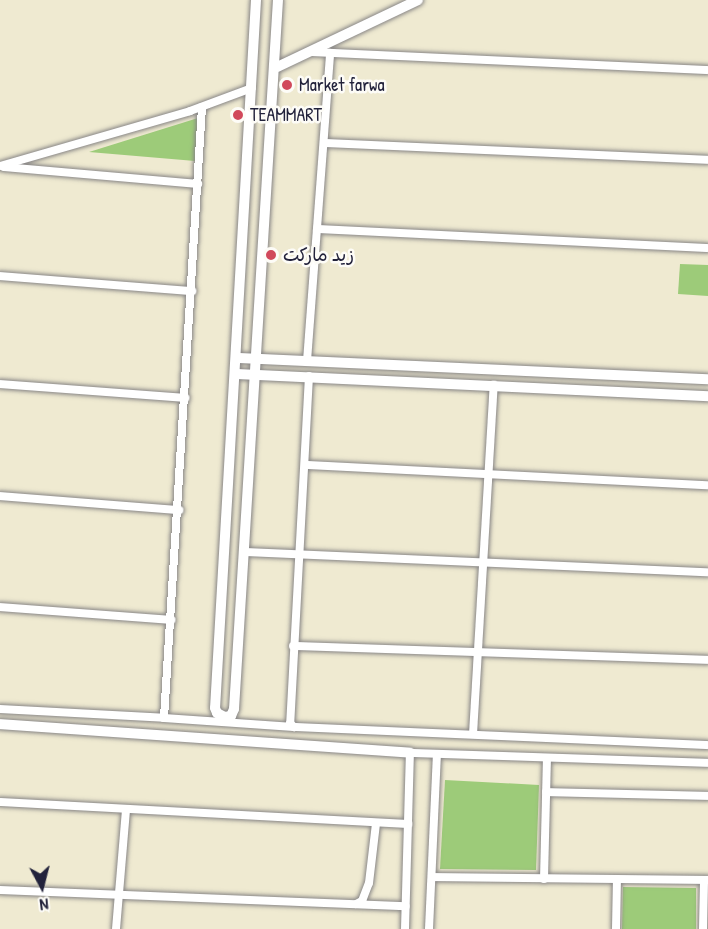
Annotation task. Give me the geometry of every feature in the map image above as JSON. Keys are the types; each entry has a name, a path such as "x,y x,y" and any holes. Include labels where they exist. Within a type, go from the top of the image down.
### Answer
{"street":[{"path":"256,0 239,358 215,708 217,713 225,717 231,716 234,709 277,67 278,0"},
{"path":"277,67 418,0"},
{"path":"308,52 708,70"},
{"path":"307,361 330,53"},
{"path":"0,166 202,106 252,88"},
{"path":"164,717 179,510 202,106"},
{"path":"324,143 708,160"},
{"path":"0,166 198,184"},
{"path":"317,229 708,248"},
{"path":"0,276 192,291"},
{"path":"239,358 708,379"},
{"path":"237,374 708,396"},
{"path":"294,727 290,723 293,646 307,465 309,376"},
{"path":"677,378 677,395"},
{"path":"0,384 185,398"},
{"path":"473,734 494,385"},
{"path":"307,465 708,485"},
{"path":"0,496 179,510"},
{"path":"244,552 708,572"},
{"path":"0,607 172,620"},
{"path":"293,646 708,660"},
{"path":"0,709 164,717 294,727 708,745"},
{"path":"0,724 410,753 708,763"},
{"path":"405,929 410,753"},
{"path":"429,929 437,754"},
{"path":"544,879 547,759"},
{"path":"546,792 708,796"},
{"path":"0,802 408,824"},
{"path":"116,929 126,809"},
{"path":"356,904 363,901 369,883 376,823"},
{"path":"432,877 706,880 703,929"},
{"path":"616,929 617,879"},
{"path":"0,890 118,892 406,906"}],"green space":[{"path":"198,118 195,161 89,152"},
{"path":"680,264 708,265 708,296 678,294"},
{"path":"445,780 539,785 536,870 440,869"},
{"path":"623,887 696,888 696,929 622,929"}],"place":[{"name":"Market farwa","path":"287,85"},
{"name":"TEAMMART","path":"238,115"},
{"name":"زيد ماركت","path":"271,255"}]}
